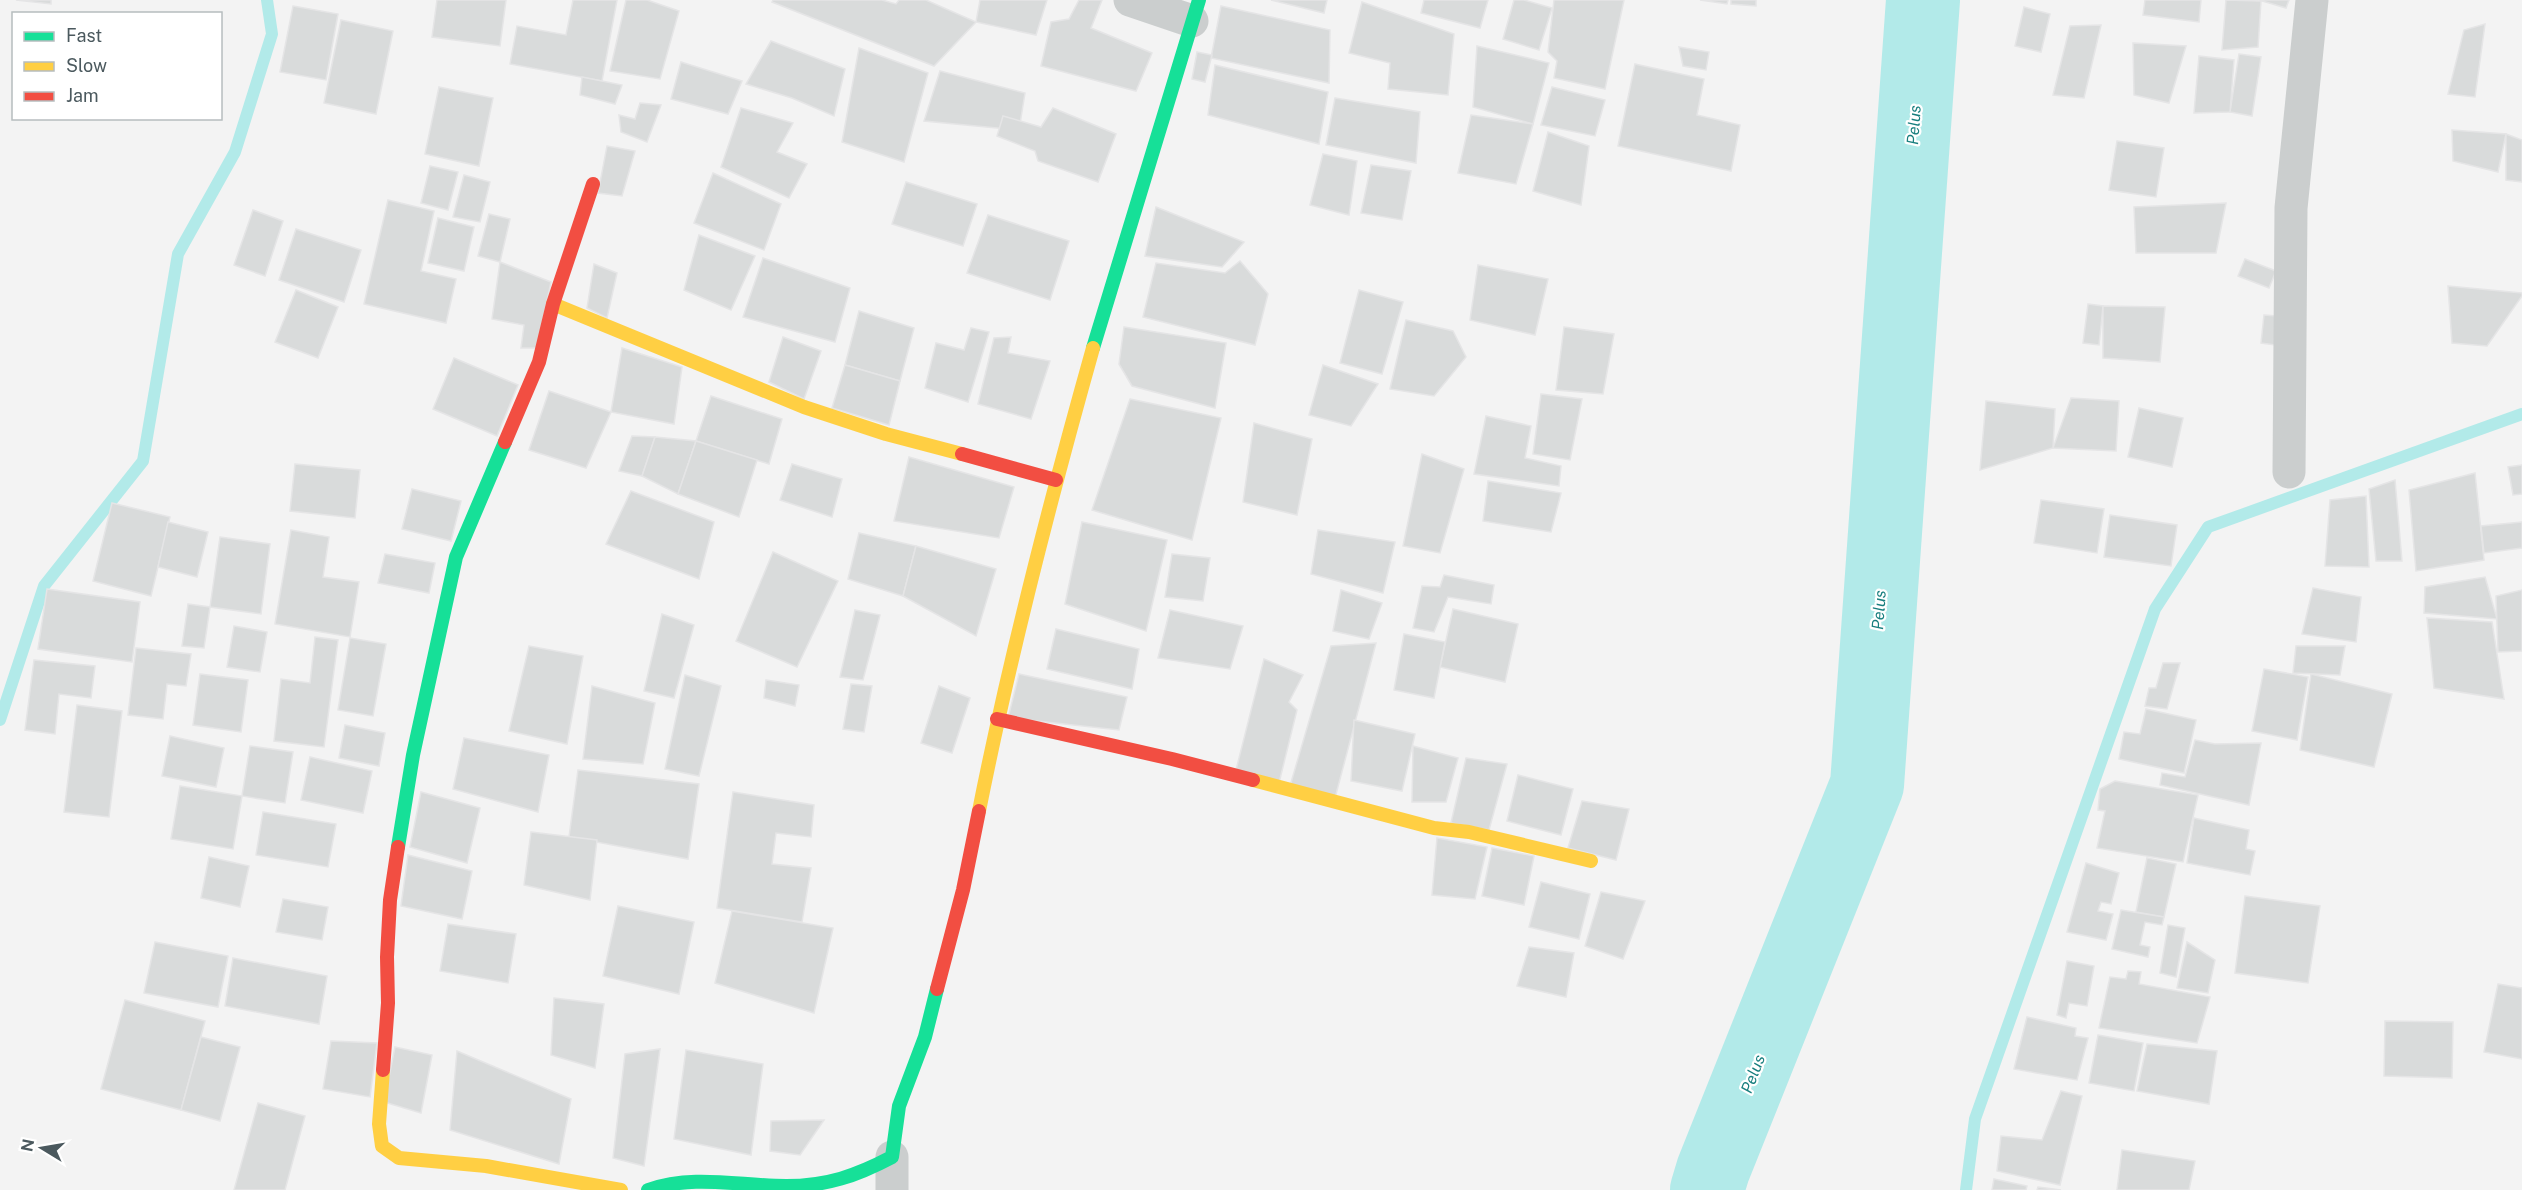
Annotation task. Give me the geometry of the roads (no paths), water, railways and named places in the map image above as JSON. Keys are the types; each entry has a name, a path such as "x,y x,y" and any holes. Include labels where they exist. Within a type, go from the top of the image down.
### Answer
{"street":[{"path":"892,1190 892,1157 899,1106 925,1036 963,890 997,719 1056,480 1109,290 1195,10 1130,0"},
{"path":"2289,472 2291,208 2312,0"},
{"path":"593,184 553,304 539,362 456,557 413,754 390,900 387,957 388,1003 379,1124 381,1146 399,1158 486,1166 621,1190"},
{"path":"553,304 804,407 886,434 1056,480"},
{"path":"997,719 1172,759 1434,828 1468,832 1591,861"},
{"path":"648,1190 664,1183 690,1181 786,1186 823,1183 859,1174 892,1157"}],"waterway":[{"path":"0,720 44,586 143,461 178,254 235,152 272,34 267,0"},
{"name":"Pelus","path":"1707,1190 1867,785 1923,0"},
{"path":"1966,1190 1975,1119 2155,609 2208,527 2522,414"}]}
